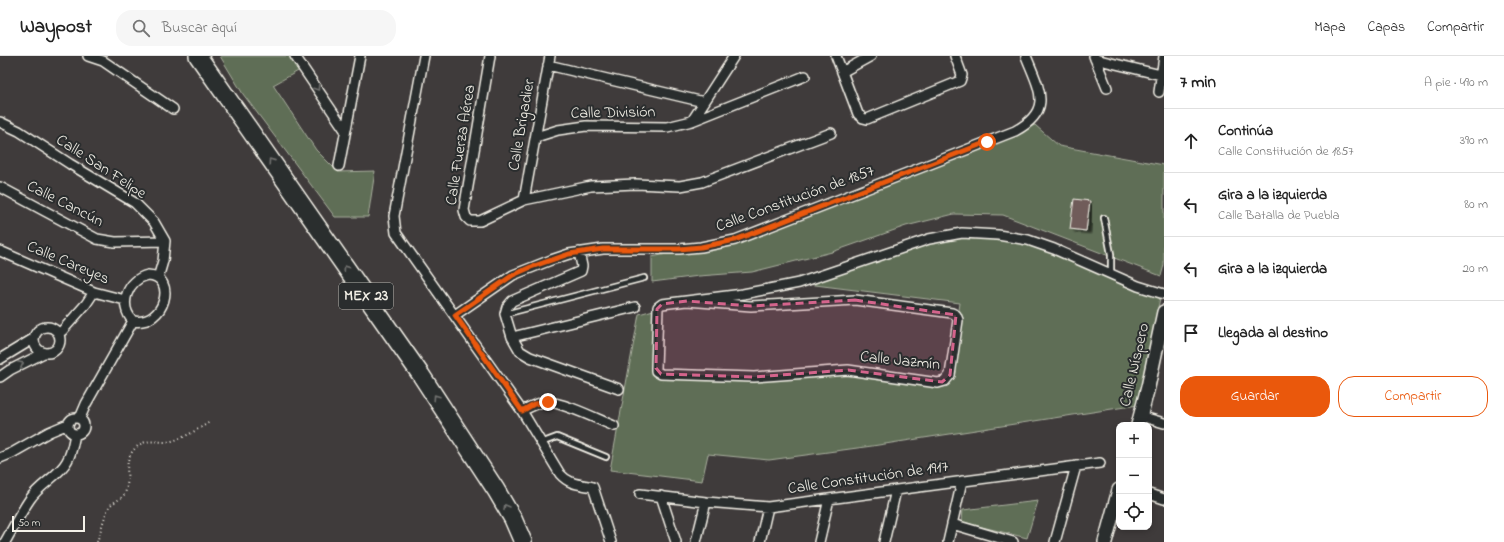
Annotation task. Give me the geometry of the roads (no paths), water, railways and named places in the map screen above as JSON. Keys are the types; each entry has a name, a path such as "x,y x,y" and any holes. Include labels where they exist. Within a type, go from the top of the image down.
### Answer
{"highway":[{"name":"MEX 23","path":"198,56 421,375 492,483 513,519 523,542"}],"street":[{"path":"88,56 102,59 173,109"},
{"path":"339,166 360,56"},
{"path":"424,56 394,216 396,232 522,411 560,474 566,481 593,487 611,542"},
{"name":"Calle Fuerza Aérea","path":"490,56 464,210 466,217 470,221 480,221 524,200 591,186 636,184 680,186 702,182 831,133"},
{"path":"692,121 734,56"},
{"path":"836,56 858,114 867,119 960,81 962,74 955,56"},
{"path":"842,72 871,56"},
{"name":"Calle Constitución de 1857","path":"455,315 513,275 551,260 579,252 603,249 679,249 701,247 735,240 1016,131 1028,124 1039,110 1039,90 1026,56"},
{"path":"1159,92 1164,56"},
{"path":"1094,57 1161,75"},
{"path":"1094,57 1107,88"},
{"path":"298,58 345,130"},
{"path":"549,60 704,102"},
{"name":"Calle Brigadier","path":"524,200 549,60"},
{"name":"Calle División","path":"536,136 558,130 586,126 667,126 692,121 805,76"},
{"name":"Calle San Felipe","path":"0,122 18,131 135,203 154,222 165,242"},
{"name":"Calle Cancún","path":"0,188 97,239 115,242 165,242"},
{"name":"Calle Jazmín","path":"687,301 750,306 855,300 952,313 956,315 958,320 950,375 945,381 938,383 848,370 754,377 658,373 656,368 658,307 662,304 743,294 799,282 929,239 962,233 998,235 1028,240 1054,248 1138,286 1164,294"},
{"path":"158,278 163,261 165,242"},
{"name":"Calle Careyes","path":"0,251 94,292 125,300"},
{"path":"579,252 582,266 581,271 512,301 507,307 505,314 512,338 520,351 530,357 619,389"},
{"path":"148,275 158,278 162,281 165,290 164,302 161,308 147,321 133,321 127,313 125,307 125,300 129,288 137,280 148,275"},
{"path":"58,332 62,331 86,304 94,292"},
{"path":"512,338 635,307"},
{"name":"Calle Níspero","path":"1139,421 1164,312"},
{"path":"80,418 86,404 133,321"},
{"path":"0,377 10,370 44,353 49,353 55,350 59,345 60,339 58,332 51,327 44,326 38,329 34,334 33,339 36,347 44,353"},
{"path":"0,359 33,339"},
{"path":"522,411 534,404 548,402 560,404 614,426"},
{"path":"0,458 12,453 49,432 68,424 74,418 80,418"},
{"path":"68,424 70,431 75,434 81,433 84,430 84,423 80,418"},
{"path":"1139,421 1164,423"},
{"path":"5,542 30,499 42,485 62,469 67,462 71,453 75,434"},
{"name":"Calle Constitución de 1917","path":"640,494 706,502 768,507 1100,463"},
{"path":"1055,542 1076,466"},
{"path":"948,542 962,481"},
{"path":"884,542 896,490"},
{"path":"1105,542 1118,494"},
{"path":"1152,495 1164,499"},
{"path":"661,496 676,542"},
{"path":"819,542 829,499"},
{"path":"696,542 706,502"},
{"path":"760,542 768,507"},
{"path":"952,524 1013,542"}],"lane":[{"path":"1104,218 1111,254 1111,274"},
{"path":"505,314 644,278"},
{"path":"541,443 559,438 606,457"}]}
